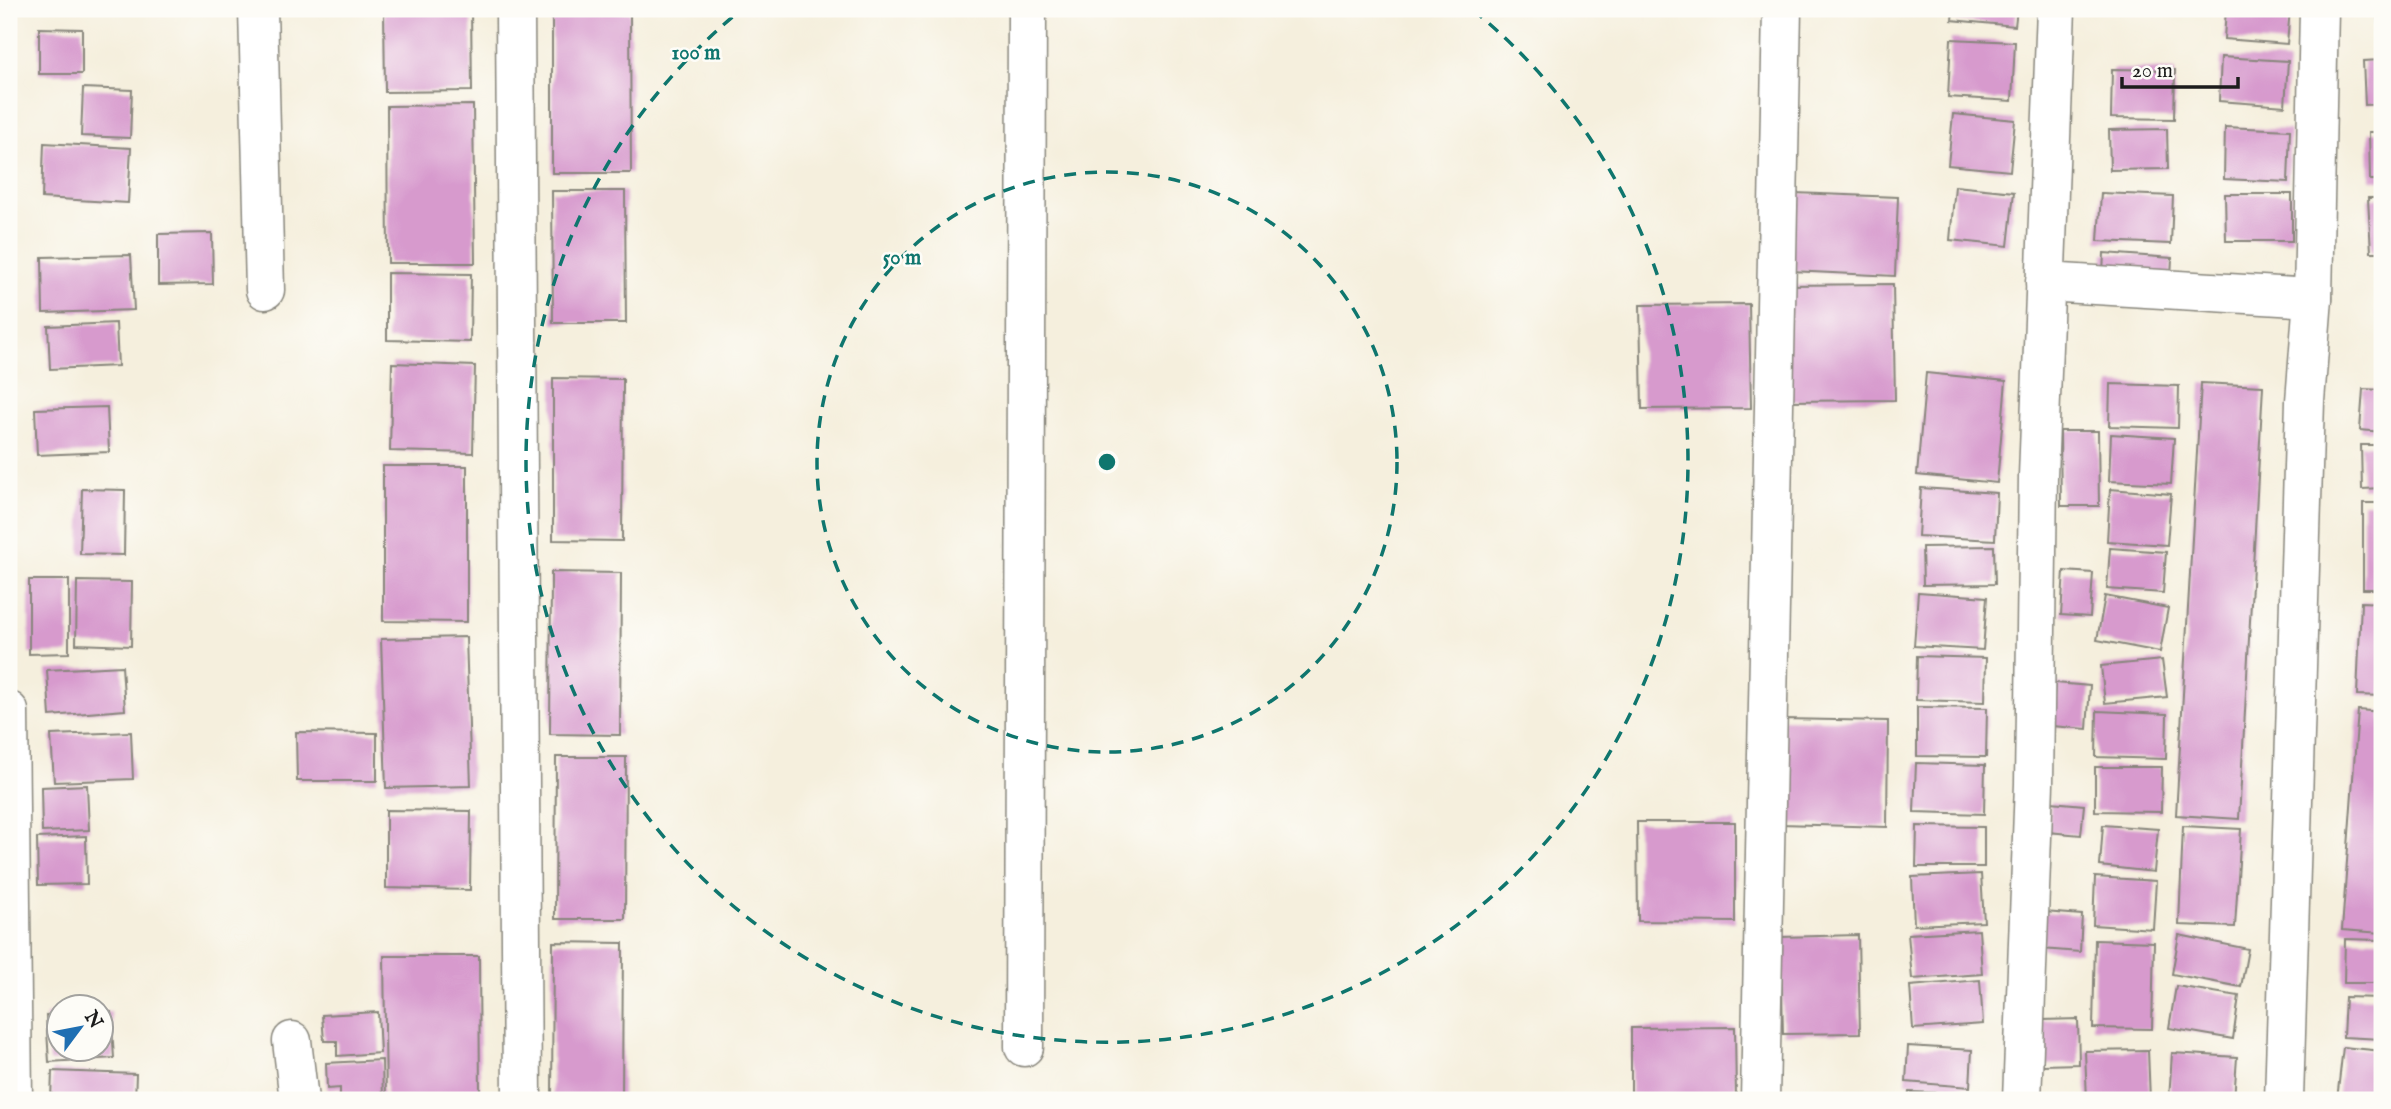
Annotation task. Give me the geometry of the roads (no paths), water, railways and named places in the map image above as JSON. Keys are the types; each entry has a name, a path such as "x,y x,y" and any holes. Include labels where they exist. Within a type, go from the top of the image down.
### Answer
{"street":[{"path":"258,9 265,290"},
{"path":"515,9 522,1100"},
{"path":"1024,1047 1027,9"},
{"path":"1760,1100 1782,9"},
{"path":"2022,1100 2034,784 2038,476 2056,9"},
{"path":"2284,1100 2305,401 2313,298 2319,9"},
{"path":"2045,282 2313,298"},
{"path":"9,711 13,1100"},
{"path":"292,1041 299,1100"}]}
